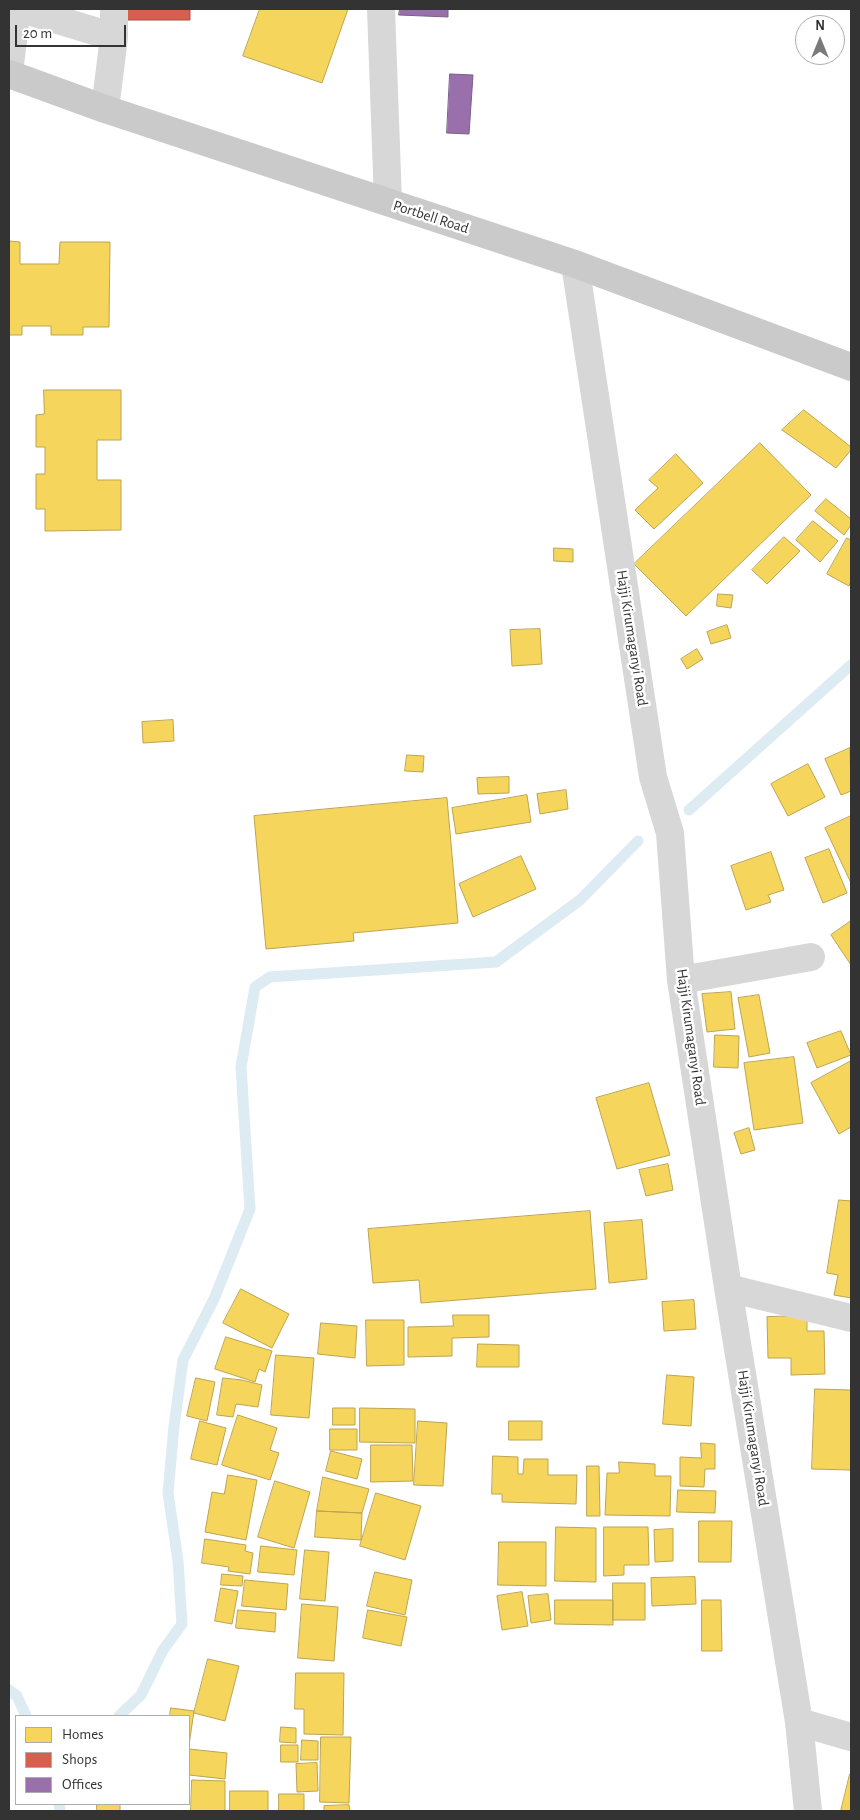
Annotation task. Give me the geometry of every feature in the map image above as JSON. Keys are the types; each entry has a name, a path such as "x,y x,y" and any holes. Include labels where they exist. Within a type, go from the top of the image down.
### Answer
{"main road":[{"name":"Portbell Road","path":"9,73 105,108 575,264 851,367"}],"street":[{"path":"9,73 17,9"},
{"path":"22,9 114,37"},
{"path":"105,108 114,37 114,9"},
{"path":"381,9 388,202"},
{"name":"Hajji Kirumaganyi Road","path":"575,264 653,777 670,833 681,980 728,1288 799,1722 808,1811"},
{"path":"681,980 811,957"},
{"path":"728,1288 851,1318"},
{"path":"799,1722 851,1737"}],"building: Homes":[{"path":"260,9 348,9 322,83 243,56"},
{"path":"9,241 20,242 20,264 59,264 60,242 110,242 109,327 83,327 83,335 51,335 51,326 22,326 22,335 9,335"},
{"path":"44,390 121,390 121,440 97,440 97,480 121,480 121,530 45,531 45,509 36,509 36,474 45,474 45,447 36,447 36,415 44,414"},
{"path":"804,410 851,447 851,450 836,468 782,430"},
{"path":"760,443 811,495 686,616 634,564"},
{"path":"676,454 703,483 654,529 635,510 658,488 649,480"},
{"path":"826,499 851,519 851,525 844,535 815,511"},
{"path":"813,521 838,541 820,562 796,540"},
{"path":"784,537 800,551 767,584 752,570"},
{"path":"847,538 851,540 851,581 849,586 827,574"},
{"path":"554,548 573,549 573,562 554,561"},
{"path":"718,594 733,595 731,608 717,606"},
{"path":"727,625 731,638 711,644 707,632"},
{"path":"540,629 542,664 512,666 510,630"},
{"path":"697,649 703,659 687,669 681,659"},
{"path":"173,720 174,741 143,743 142,722"},
{"path":"850,748 851,791 841,795 825,759"},
{"path":"407,755 424,756 423,772 405,771"},
{"path":"808,764 825,797 788,816 771,784"},
{"path":"509,777 509,793 478,794 477,778"},
{"path":"566,790 568,809 540,814 537,794"},
{"path":"527,795 531,822 456,834 452,808"},
{"path":"447,798 458,923 353,933 354,941 266,949 254,816"},
{"path":"851,816 851,883 825,828"},
{"path":"829,849 847,893 823,903 805,858"},
{"path":"771,852 784,890 768,895 771,902 746,910 731,866"},
{"path":"521,856 536,889 473,917 459,884"},
{"path":"851,921 851,965 831,935"},
{"path":"731,992 735,1029 707,1032 702,994"},
{"path":"759,995 770,1053 749,1057 738,998"},
{"path":"841,1031 851,1055 817,1068 807,1043"},
{"path":"715,1035 739,1036 738,1068 714,1067"},
{"path":"794,1057 803,1123 754,1130 744,1063"},
{"path":"851,1061 851,1127 839,1134 811,1083"},
{"path":"649,1083 670,1155 617,1169 596,1098"},
{"path":"749,1128 755,1150 741,1154 734,1133"},
{"path":"668,1164 673,1190 646,1196 639,1170"},
{"path":"839,1200 851,1201 851,1298 834,1295 838,1275 827,1273"},
{"path":"590,1211 596,1289 421,1303 419,1280 373,1283 368,1229"},
{"path":"642,1220 647,1279 609,1283 604,1223"},
{"path":"241,1289 289,1314 272,1348 223,1323"},
{"path":"694,1300 696,1329 664,1331 662,1302"},
{"path":"453,1315 489,1315 489,1337 452,1338 452,1356 408,1357 408,1327 453,1326"},
{"path":"807,1316 807,1331 824,1331 825,1374 791,1375 791,1358 768,1358 767,1317"},
{"path":"366,1320 404,1320 404,1365 367,1366"},
{"path":"321,1323 357,1326 355,1358 318,1354"},
{"path":"226,1337 272,1351 265,1372 259,1369 255,1382 215,1369"},
{"path":"478,1344 519,1345 519,1367 477,1367"},
{"path":"276,1355 314,1358 309,1418 271,1415"},
{"path":"667,1375 694,1377 691,1426 663,1424"},
{"path":"196,1378 215,1382 207,1421 187,1416"},
{"path":"223,1378 262,1385 258,1407 236,1404 233,1417 217,1415"},
{"path":"815,1389 851,1390 851,1470 812,1469"},
{"path":"333,1408 355,1408 355,1425 333,1425"},
{"path":"360,1408 415,1409 415,1443 360,1442"},
{"path":"238,1415 277,1428 270,1450 279,1453 270,1480 222,1465"},
{"path":"200,1421 226,1428 217,1465 191,1459"},
{"path":"418,1421 447,1423 443,1486 414,1485"},
{"path":"509,1421 542,1421 542,1440 509,1440"},
{"path":"330,1429 357,1429 357,1450 330,1450"},
{"path":"701,1443 715,1444 715,1469 705,1469 704,1487 680,1486 680,1457 701,1458"},
{"path":"371,1445 412,1445 413,1481 371,1482"},
{"path":"331,1451 362,1459 357,1479 326,1471"},
{"path":"493,1456 518,1457 518,1474 523,1474 524,1459 548,1459 548,1475 577,1475 576,1504 502,1502 502,1494 492,1494"},
{"path":"619,1462 655,1464 655,1476 671,1476 670,1516 605,1515 607,1473 619,1473"},
{"path":"587,1466 599,1466 600,1516 587,1516"},
{"path":"228,1475 257,1480 246,1540 205,1532 212,1492 224,1494"},
{"path":"323,1477 369,1489 362,1513 317,1511"},
{"path":"275,1481 310,1492 294,1548 258,1537"},
{"path":"678,1490 716,1491 715,1513 677,1512"},
{"path":"376,1493 421,1506 405,1560 360,1546"},
{"path":"317,1511 362,1513 361,1540 315,1537"},
{"path":"699,1521 732,1521 731,1562 699,1562"},
{"path":"556,1527 596,1528 596,1582 555,1581"},
{"path":"604,1527 648,1527 649,1565 624,1565 624,1575 604,1576"},
{"path":"673,1529 673,1561 655,1562 654,1530"},
{"path":"205,1539 246,1545 245,1551 253,1553 250,1574 228,1571 229,1567 202,1563"},
{"path":"499,1542 546,1542 546,1586 498,1585"},
{"path":"261,1546 297,1550 294,1575 258,1572"},
{"path":"305,1550 329,1552 325,1601 300,1599"},
{"path":"375,1572 412,1580 405,1615 367,1606"},
{"path":"222,1574 243,1576 242,1586 221,1585"},
{"path":"695,1577 696,1604 652,1606 651,1578"},
{"path":"245,1580 288,1584 286,1610 242,1606"},
{"path":"613,1583 645,1583 645,1620 613,1620"},
{"path":"221,1588 238,1591 232,1624 215,1621"},
{"path":"522,1592 528,1626 502,1630 497,1596"},
{"path":"548,1594 551,1620 531,1623 528,1596"},
{"path":"555,1600 613,1600 613,1625 555,1624"},
{"path":"702,1600 721,1600 722,1651 702,1651"},
{"path":"302,1604 338,1607 334,1661 298,1658"},
{"path":"238,1610 276,1613 275,1632 236,1628"},
{"path":"368,1610 407,1617 401,1646 363,1638"},
{"path":"208,1659 239,1666 225,1721 194,1713"},
{"path":"296,1673 344,1673 343,1735 304,1734 304,1709 295,1709"},
{"path":"171,1708 194,1711 190,1738 190,1715 170,1715"},
{"path":"281,1727 296,1728 296,1743 280,1742"},
{"path":"321,1737 351,1737 349,1803 320,1802"},
{"path":"302,1740 318,1741 318,1760 301,1760"},
{"path":"281,1745 298,1745 298,1762 281,1762"},
{"path":"190,1749 227,1753 225,1779 190,1775"},
{"path":"317,1763 318,1791 297,1792 296,1764"},
{"path":"850,1774 851,1811 841,1811"},
{"path":"192,1780 225,1781 225,1811 191,1811"},
{"path":"230,1791 268,1791 268,1811 230,1811"},
{"path":"279,1794 304,1794 304,1811 279,1811"},
{"path":"97,1805 120,1805 120,1811 97,1811"},
{"path":"349,1805 350,1811 324,1811 324,1806"}],"building: Shops":[{"path":"121,9 190,9 190,20 120,20"}],"building: Offices":[{"path":"400,9 448,9 448,17 399,15"},
{"path":"450,74 473,75 469,134 447,133"}],"waterway":[{"path":"689,810 851,665"},
{"path":"120,1715 141,1695 163,1650 182,1624 178,1561 168,1493 174,1426 183,1360 214,1299 250,1209 241,1067 255,987 270,977 496,962 580,900 638,841"},
{"path":"9,1690 17,1696 26,1715"},
{"path":"59,1805 60,1811"}]}
